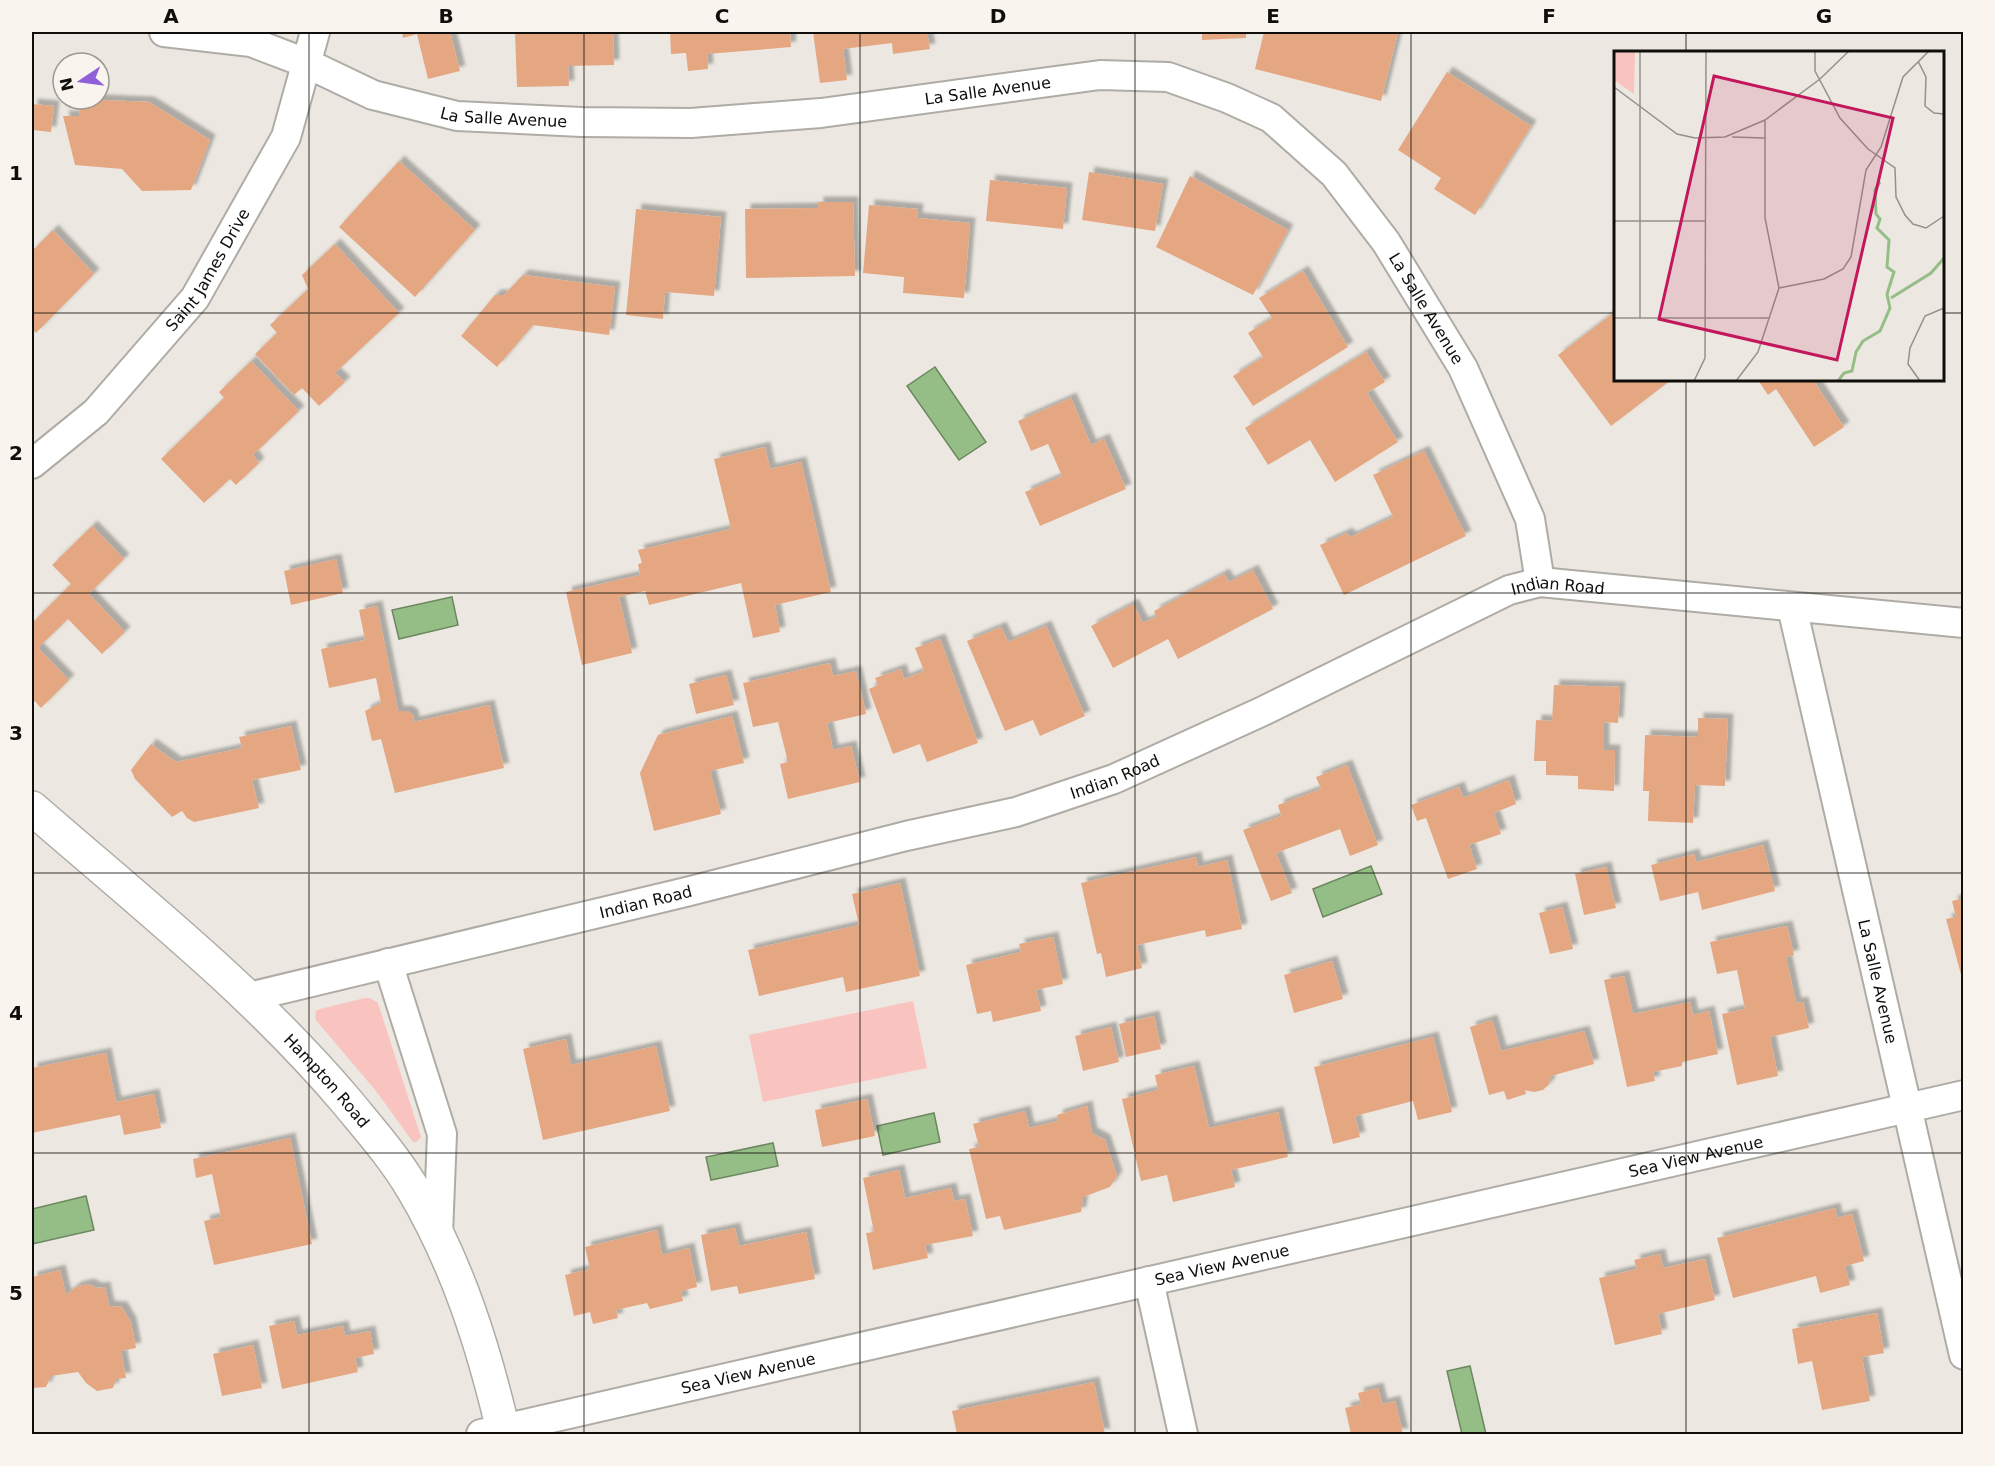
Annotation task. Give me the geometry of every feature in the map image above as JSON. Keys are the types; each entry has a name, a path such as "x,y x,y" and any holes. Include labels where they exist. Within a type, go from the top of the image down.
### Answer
{"street":[{"name":"La Salle Avenue","path":"164,32 250,42 306,63 373,95 457,116 582,122 691,123 821,113 1100,75 1168,77 1227,98 1272,118 1334,174 1386,242 1464,368 1530,519 1540,582"},
{"name":"Saint James Drive","path":"32,464 96,412 195,298 286,137 315,32"},
{"name":"Indian Road","path":"249,997 906,837 1016,813 1114,779 1261,711 1509,590 1540,582 1964,623"},
{"name":"La Salle Avenue","path":"1792,607 1964,1355"},
{"name":"Hampton Road","path":"32,808 249,997 317,1066 385,1147 412,1187 438,1234 456,1276 495,1392 496,1433"},
{"path":"388,963 442,1134 438,1234"},
{"name":"Sea View Avenue","path":"496,1433 1964,1095"},
{"path":"1149,1281 1183,1434"}],"shaded area":[{"path":"935,367 986,442 959,460 907,386"},
{"path":"452,597 458,625 399,639 392,610"},
{"path":"1371,866 1382,894 1323,917 1313,889"},
{"path":"365,998 378,1003 421,1137 416,1142 413,1142 376,1091 315,1019 316,1011 320,1009"},
{"path":"913,1001 927,1068 763,1102 749,1035"},
{"path":"934,1113 940,1142 883,1155 877,1126"},
{"path":"773,1143 778,1166 711,1180 706,1157"},
{"path":"86,1196 94,1230 32,1244 32,1209"},
{"path":"1470,1366 1486,1434 1462,1434 1447,1371"}],"building":[{"path":"402,32 450,32 460,71 428,79 417,34 403,38"},
{"path":"515,32 613,32 614,65 568,66 569,86 517,87"},
{"path":"670,32 790,32 791,47 707,54 708,69 688,71 686,53 671,54"},
{"path":"813,32 927,32 930,49 893,54 892,43 843,49 847,80 820,83"},
{"path":"1202,32 1246,32 1246,38 1202,40"},
{"path":"1264,32 1398,32 1381,101 1255,69"},
{"path":"1447,72 1531,126 1475,215 1434,189 1441,178 1398,150"},
{"path":"111,100 149,102 210,140 191,190 142,191 122,169 75,165 63,116 79,116 79,111 111,111"},
{"path":"32,104 51,106 51,111 53,111 51,132 32,130"},
{"path":"399,161 475,230 415,297 339,227"},
{"path":"1089,172 1163,184 1155,231 1082,220"},
{"path":"1190,176 1288,230 1253,295 1156,247"},
{"path":"990,180 1067,188 1063,229 986,221"},
{"path":"818,202 853,202 855,276 746,278 745,209 818,208"},
{"path":"869,205 918,209 917,218 970,223 964,298 903,293 904,277 863,273"},
{"path":"636,209 721,217 714,296 665,292 663,319 626,315"},
{"path":"53,230 94,274 36,333 32,329 32,251"},
{"path":"335,244 399,313 335,373 345,382 319,406 302,388 294,395 255,354 277,333 270,325 308,289 302,275"},
{"path":"1303,271 1348,347 1253,406 1233,376 1263,357 1248,333 1272,318 1259,298"},
{"path":"523,275 615,287 609,335 533,325 497,367 461,336 495,295 504,295"},
{"path":"1614,313 1614,381 1670,381 1611,426 1558,355"},
{"path":"1366,352 1385,382 1367,393 1398,442 1335,482 1310,440 1268,465 1245,428"},
{"path":"251,361 299,411 253,455 259,463 236,485 230,479 204,503 161,459 224,398 219,392"},
{"path":"1759,381 1814,381 1844,427 1814,447 1776,389 1768,395"},
{"path":"1071,398 1091,445 1104,439 1126,489 1040,526 1025,492 1062,476 1048,444 1031,451 1018,421"},
{"path":"765,447 770,469 801,462 831,592 775,605 780,632 753,638 741,583 649,605 645,591 619,597 632,653 582,665 566,592 640,575 638,564 642,563 638,550 731,529 714,459"},
{"path":"1424,451 1466,536 1344,595 1320,545 1347,533 1351,537 1393,517 1373,475"},
{"path":"92,526 124,559 89,594 125,632 102,654 68,619 38,648 69,680 41,708 32,698 32,623 71,584 52,565"},
{"path":"336,559 343,593 291,605 284,571"},
{"path":"1253,570 1273,609 1178,659 1168,639 1113,668 1091,626 1133,604 1143,623 1156,617 1154,611 1224,574 1229,582"},
{"path":"377,606 398,711 407,711 413,715 414,722 489,705 504,768 395,793 381,739 372,741 365,711 381,703 376,678 329,688 321,649 365,640 359,610"},
{"path":"1046,626 1085,716 1040,736 1033,720 1005,731 967,641 1001,627 1008,642"},
{"path":"940,639 978,743 927,762 920,744 893,754 869,689 878,685 875,678 901,669 904,679 924,671 915,648"},
{"path":"830,663 833,676 856,671 866,714 827,723 833,750 851,746 860,782 788,799 780,764 788,762 778,722 753,727 743,683"},
{"path":"726,675 734,705 696,714 689,684"},
{"path":"1554,685 1620,687 1618,723 1604,722 1604,750 1615,750 1614,791 1578,789 1578,776 1546,775 1546,761 1534,761 1536,720 1552,721"},
{"path":"732,716 744,763 710,771 721,814 654,831 640,773 658,735"},
{"path":"1698,718 1728,719 1725,786 1695,785 1693,823 1648,821 1649,791 1643,791 1645,735 1698,737"},
{"path":"291,726 301,770 252,780 259,808 194,822 182,811 172,817 135,779 131,770 151,744 176,762 242,748 239,737"},
{"path":"1347,765 1378,845 1350,856 1340,829 1276,853 1292,893 1271,901 1243,830 1281,816 1278,805 1321,789 1316,777"},
{"path":"1509,780 1516,804 1494,813 1501,834 1469,845 1477,869 1448,879 1426,818 1417,821 1411,805 1459,787 1463,798"},
{"path":"1763,845 1775,891 1702,910 1698,892 1660,901 1651,865 1694,854 1696,862"},
{"path":"1196,857 1198,867 1227,860 1242,929 1206,937 1205,930 1137,945 1142,968 1106,977 1101,953 1097,954 1081,883"},
{"path":"1606,867 1616,908 1584,915 1575,874"},
{"path":"900,883 920,976 846,992 843,977 759,996 748,950 859,925 852,894"},
{"path":"1964,898 1963,982 1946,919 1956,917 1952,901"},
{"path":"1562,907 1573,949 1550,954 1539,913"},
{"path":"1787,926 1794,955 1786,957 1796,1003 1803,1002 1809,1028 1770,1037 1778,1076 1737,1085 1722,1014 1745,1009 1737,970 1717,974 1710,942"},
{"path":"1053,937 1063,984 1036,990 1041,1011 993,1022 991,1011 977,1014 966,965 1021,952 1019,944"},
{"path":"1332,961 1343,999 1294,1013 1284,975"},
{"path":"1624,976 1633,1014 1690,1002 1693,1015 1709,1011 1718,1054 1682,1062 1682,1066 1653,1072 1655,1081 1627,1087 1604,980"},
{"path":"1154,1016 1161,1049 1126,1057 1119,1024"},
{"path":"1492,1020 1501,1051 1584,1031 1594,1064 1551,1076 1549,1084 1543,1090 1534,1092 1525,1090 1526,1094 1507,1100 1504,1091 1489,1095 1470,1027"},
{"path":"1111,1027 1119,1062 1083,1071 1075,1036"},
{"path":"1433,1037 1452,1112 1418,1120 1413,1101 1355,1116 1360,1137 1333,1144 1314,1067"},
{"path":"566,1039 571,1065 656,1046 670,1111 543,1140 523,1049"},
{"path":"106,1053 116,1102 154,1094 161,1128 124,1135 120,1115 32,1133 32,1068"},
{"path":"1194,1066 1209,1128 1278,1112 1288,1157 1231,1170 1235,1187 1173,1202 1167,1175 1141,1181 1122,1099 1158,1090 1155,1075"},
{"path":"867,1099 875,1136 822,1147 815,1110"},
{"path":"1087,1106 1092,1133 1105,1140 1117,1176 1110,1187 1083,1197 1081,1212 1004,1230 1000,1216 986,1219 969,1149 979,1147 973,1124 1025,1111 1029,1128 1058,1121 1057,1115"},
{"path":"290,1138 312,1244 214,1265 204,1221 221,1217 212,1174 196,1178 193,1159"},
{"path":"899,1170 905,1198 951,1188 954,1201 965,1199 973,1236 925,1245 928,1258 873,1270 866,1233 874,1232 863,1178"},
{"path":"1835,1208 1837,1218 1852,1214 1864,1261 1845,1266 1850,1285 1820,1293 1816,1276 1733,1298 1717,1238"},
{"path":"735,1228 739,1246 806,1232 815,1279 739,1294 737,1286 711,1291 701,1235"},
{"path":"657,1230 662,1255 689,1248 697,1287 681,1291 683,1301 650,1309 647,1303 616,1310 618,1318 593,1324 590,1312 574,1316 565,1275 590,1269 585,1247"},
{"path":"1660,1254 1663,1268 1705,1259 1715,1300 1658,1314 1662,1334 1615,1345 1599,1278 1637,1269 1634,1260"},
{"path":"60,1270 66,1295 76,1287 88,1284 97,1288 105,1287 109,1306 122,1307 131,1323 136,1348 121,1351 126,1378 116,1379 113,1388 97,1391 86,1383 78,1372 51,1376 46,1387 32,1388 32,1277"},
{"path":"1877,1313 1884,1353 1862,1357 1870,1401 1822,1410 1812,1361 1798,1364 1792,1329"},
{"path":"294,1321 297,1335 343,1326 345,1336 370,1331 374,1354 355,1358 358,1372 282,1389 269,1326"},
{"path":"253,1345 262,1388 222,1396 213,1354"},
{"path":"1094,1382 1105,1434 957,1434 952,1411"},
{"path":"1378,1388 1382,1404 1395,1401 1403,1434 1351,1434 1345,1408 1361,1404 1358,1393"}]}
